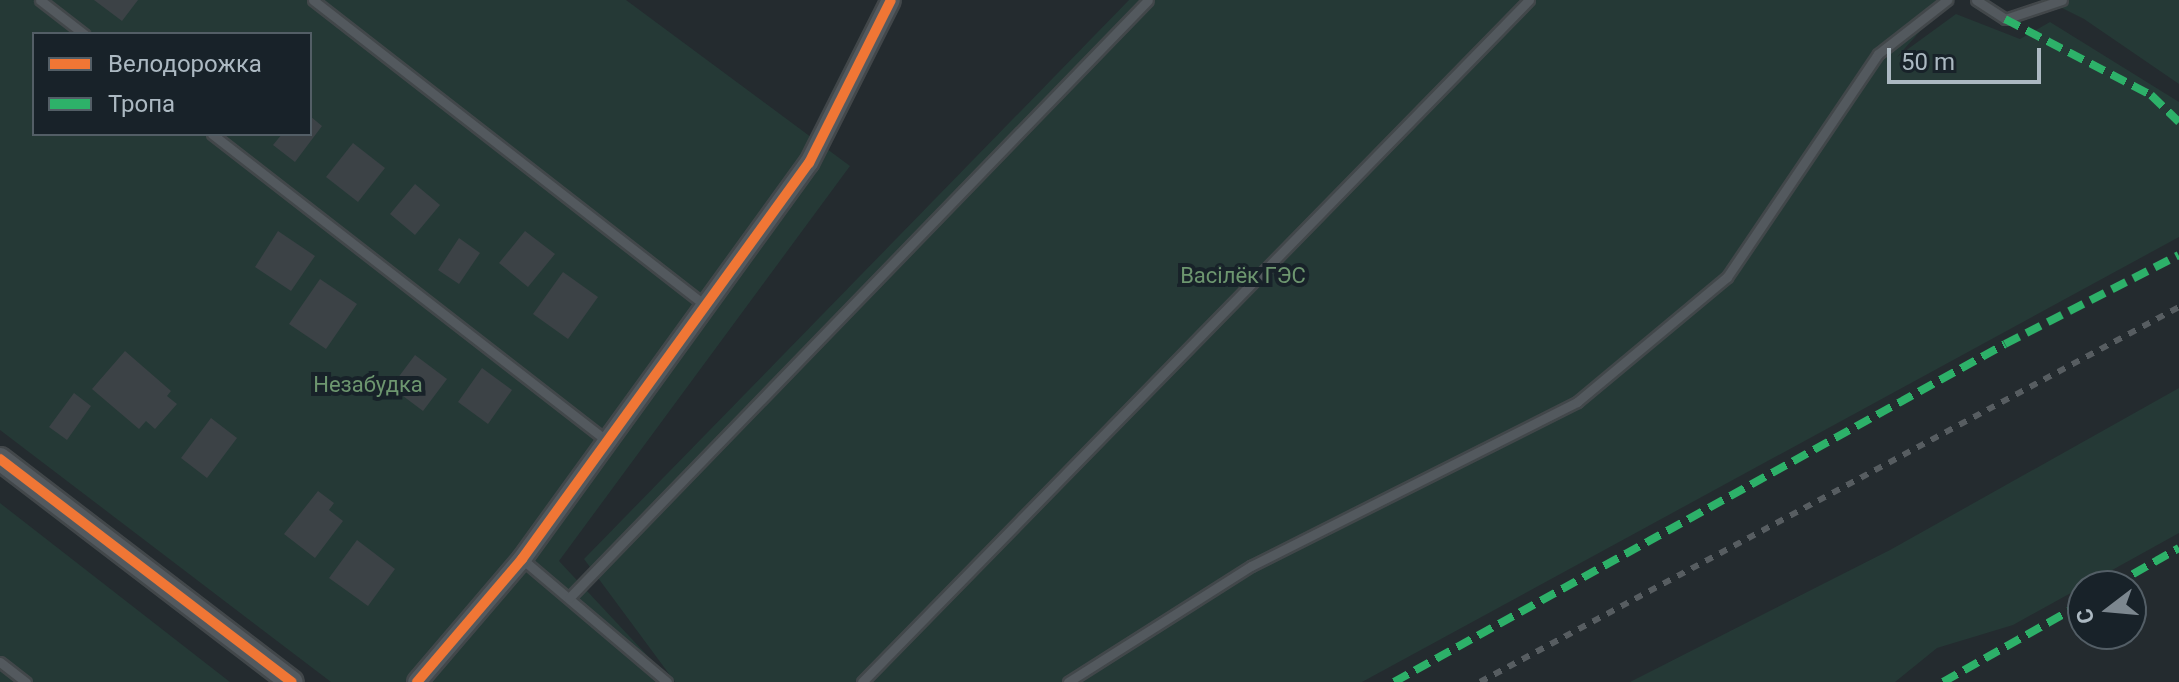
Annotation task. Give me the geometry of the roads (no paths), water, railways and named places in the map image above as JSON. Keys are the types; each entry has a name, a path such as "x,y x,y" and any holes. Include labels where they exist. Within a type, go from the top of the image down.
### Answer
{"street":[{"path":"417,682 522,559 809,163 891,0"},
{"path":"0,459 292,682"}],"lane":[{"path":"40,0 81,32"},
{"path":"313,0 705,305"},
{"path":"569,598 1148,0"},
{"path":"862,682 1529,0"},
{"path":"1068,682 1251,566 1577,402 1727,277 1878,54 1947,0"},
{"path":"1976,0 2005,19 2062,0"},
{"path":"215,136 607,441"},
{"path":"522,559 667,682"},
{"path":"0,662 26,682"}],"railway":[{"path":"1480,682 2179,307"}],"park label":[{"name":"Васілёк ГЭС","path":"1243,276"},
{"name":"Незабудка","path":"368,385"}]}
